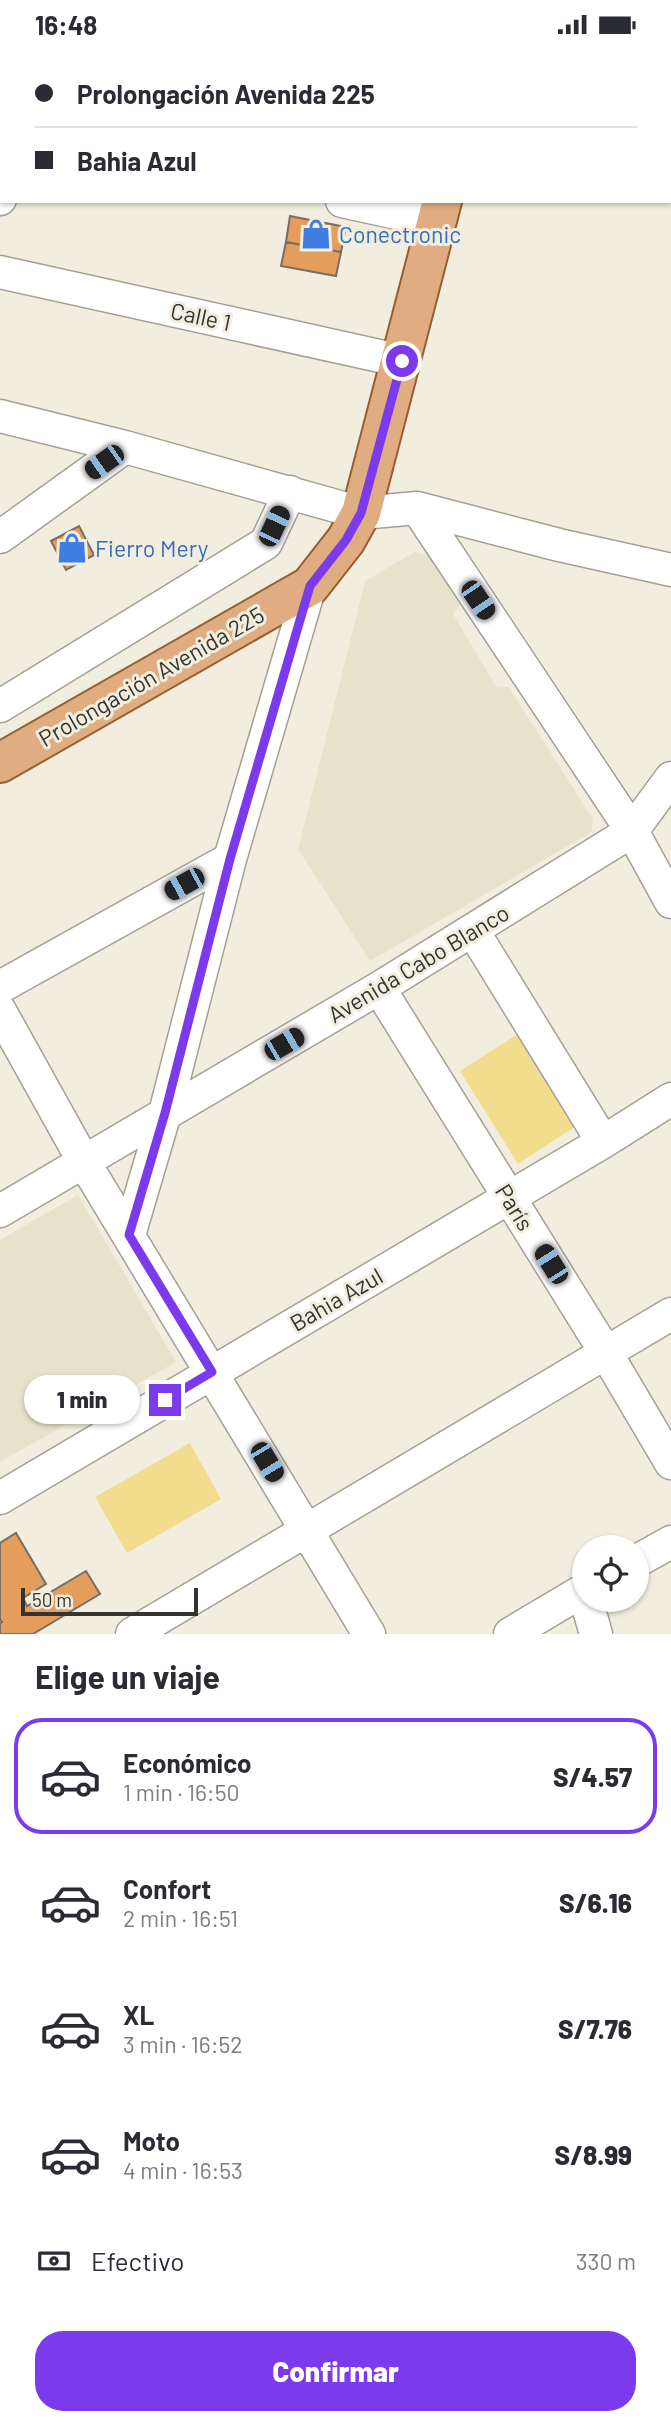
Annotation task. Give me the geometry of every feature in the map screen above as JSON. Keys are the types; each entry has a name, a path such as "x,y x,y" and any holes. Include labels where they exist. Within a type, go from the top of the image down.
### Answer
{"main road":[{"name":"Prolongación Avenida 225","path":"0,763 310,586 346,540 361,513 440,212"}],"street":[{"path":"360,203 440,212"},
{"name":"Calle 1","path":"0,272 402,361"},
{"path":"0,416 125,447 361,513 416,508 559,545 671,570"},
{"path":"0,537 125,447"},
{"path":"0,706 266,543 290,492"},
{"path":"416,508 632,831 671,902"},
{"path":"129,1235 165,1113 230,859 310,586"},
{"name":"Avenida Cabo Blanco","path":"0,1211 379,988 632,831 671,778"},
{"path":"0,987 230,859"},
{"path":"473,931 603,1142"},
{"name":"París","path":"379,988 606,1353 671,1463"},
{"path":"0,1011 85,1162 369,1634"},
{"name":"Bahia Azul","path":"0,1498 603,1142 671,1099"},
{"path":"132,1634 671,1314"},
{"path":"649,1554 671,1542"},
{"path":"510,1634 572,1600"},
{"path":"589,1612 596,1634"}],"shaded area":[{"path":"415,552 434,557 461,604 453,614 497,688 508,686 593,819 592,832 370,961 298,849 365,581"},
{"path":"521,1032 579,1124 518,1164 460,1071"},
{"path":"78,1195 176,1362 0,1462 0,1240"},
{"path":"190,1443 221,1499 127,1553 95,1497"}],"building":[{"name":"Conectronic","path":"290,216 346,227 341,252 286,242"},
{"path":"286,242 341,252 336,276 281,266"},
{"name":"Fierro Mery","path":"79,526 94,555 66,570 51,541"},
{"path":"16,1533 46,1584 23,1598 27,1606 86,1571 100,1594 33,1634 0,1634 0,1543"}],"place":[{"name":"Conectronic","path":"316,234"},
{"name":"Fierro Mery","path":"72,548"}],"route":[{"path":"165,1400 212,1372 129,1235 165,1113 230,859 310,586 329,565 361,513 402,361"}]}
